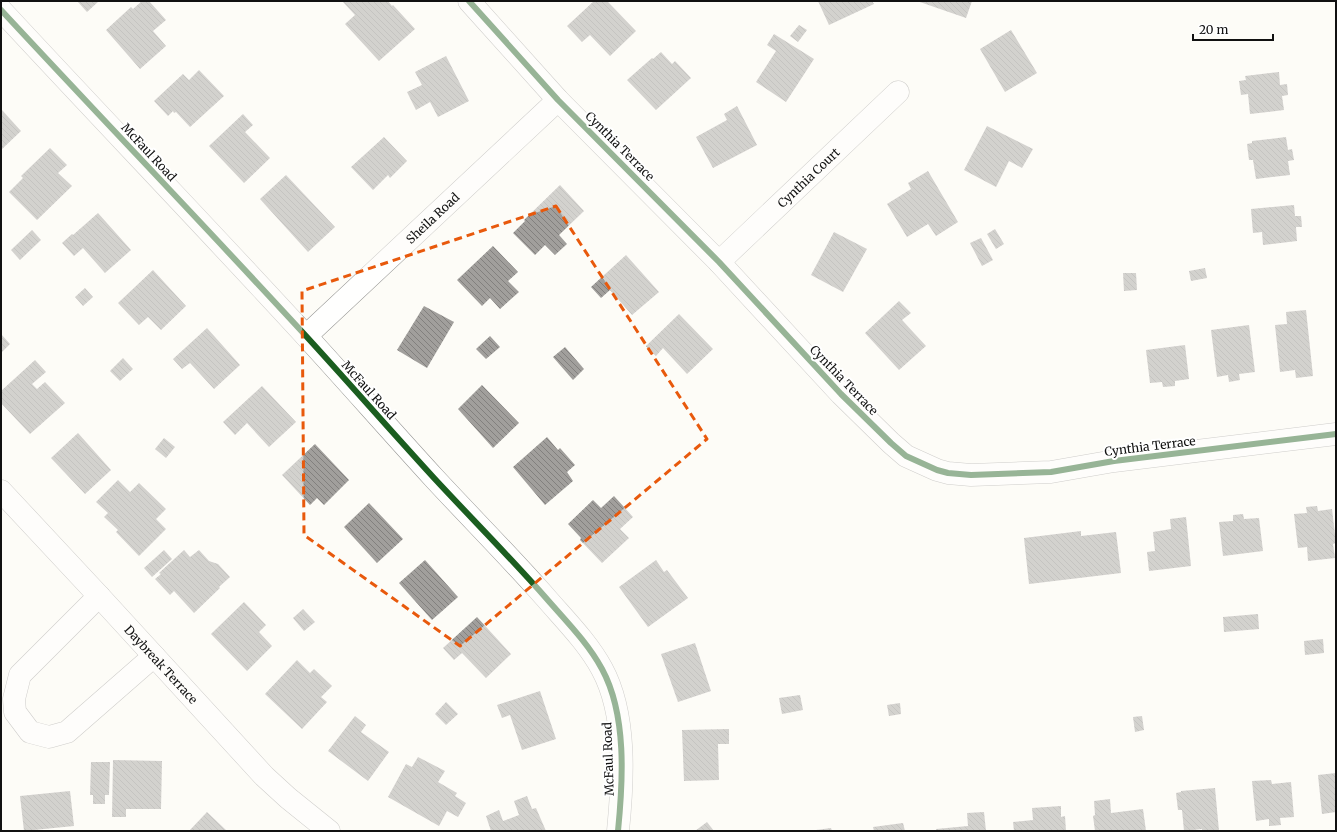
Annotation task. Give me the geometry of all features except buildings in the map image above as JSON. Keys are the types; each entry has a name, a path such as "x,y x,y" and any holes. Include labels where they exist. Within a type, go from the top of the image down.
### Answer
{"street":[{"name":"Cynthia Terrace","path":"469,1 558,100 719,262 841,394 906,456 937,470 948,473 971,475 1051,472 1114,461 1336,434"},
{"name":"McFaul Road","path":"1,10 306,336 577,633 603,670 612,693 617,714 622,778 618,831"},
{"name":"Cynthia Court","path":"719,262 898,92"},
{"name":"Sheila Road","path":"306,336 558,100"},
{"name":"Daybreak Terrace","path":"1,491 264,776 288,798 329,831"},
{"path":"99,596 20,675 14,699 15,712 30,732 49,736 67,732 154,656"}],"highlighted area":[{"path":"556,206 707,439 460,646 304,535 302,291"}],"cycle path":[{"path":"469,1 558,100 719,262 841,394 906,456 937,470 948,473 971,475 1051,472 1114,461 1336,434"},
{"path":"1,10 306,336 434,478 532,583 583,641 602,669 610,687 616,707 622,770 618,831"}]}
